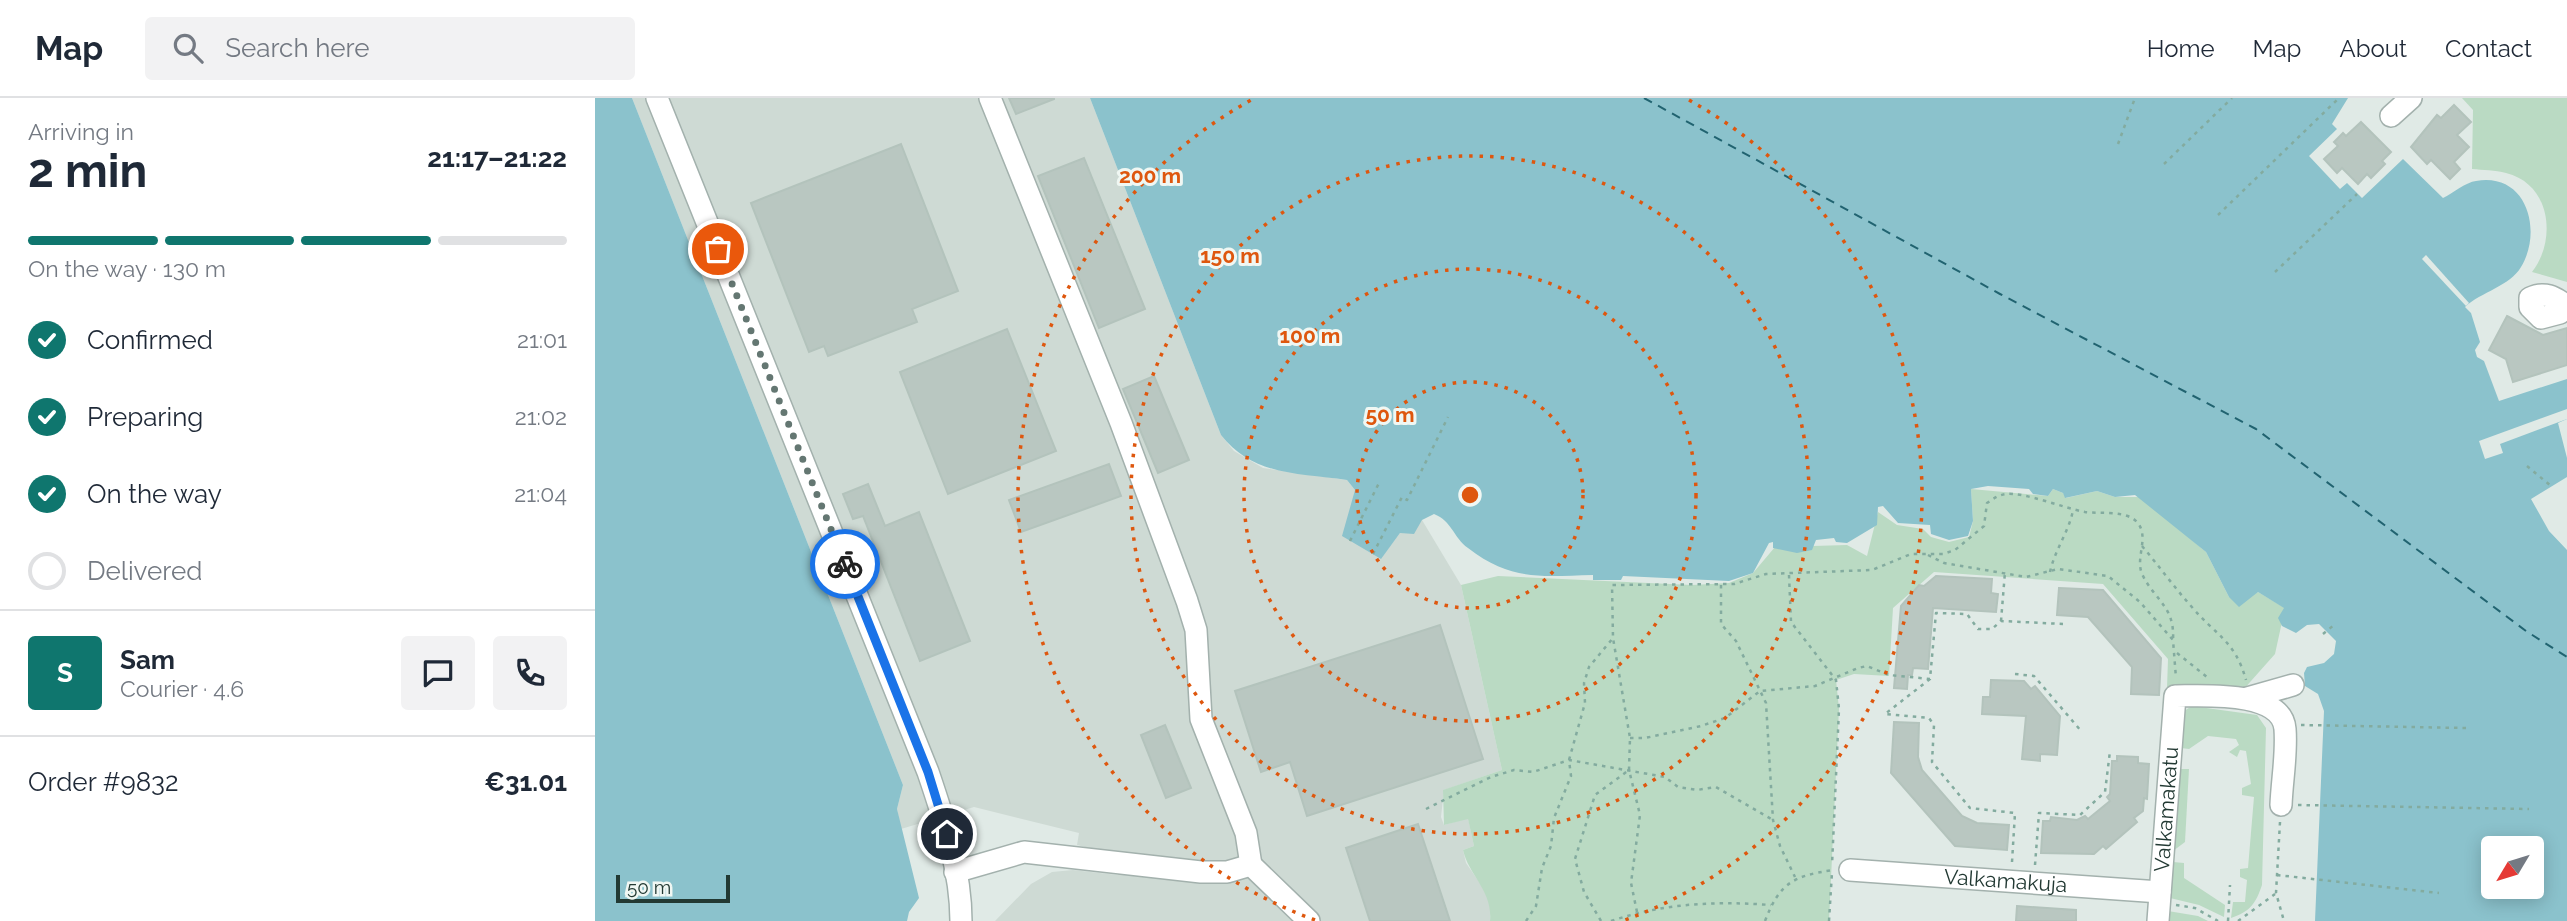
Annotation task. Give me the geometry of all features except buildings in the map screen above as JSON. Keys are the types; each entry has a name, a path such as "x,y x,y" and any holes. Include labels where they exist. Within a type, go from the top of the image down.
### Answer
{"street":[{"path":"657,98 928,772 943,816 955,872 961,921"},
{"path":"990,98 1121,423 1187,601 1196,631 1201,719 1246,833 1251,865 1309,921"},
{"path":"2391,116 2411,98"},
{"path":"2175,696 2293,685"},
{"path":"2243,691 2270,708 2285,726 2281,805"},
{"name":"Valkamakatu","path":"2159,905 2175,696"},
{"path":"955,872 1024,852 1201,872 1227,872 1251,865"},
{"name":"Valkamakuja","path":"1841,870 2033,881 2159,905"}],"path":[{"path":"2118,144 2135,98"},
{"path":"2164,164 2232,98"},
{"path":"2218,215 2339,98"},
{"path":"2275,272 2357,194"},
{"path":"1373,554 1402,497 1407,500 1448,417"},
{"path":"2527,466 2551,486"},
{"path":"1350,541 1380,481"},
{"path":"1637,912 1631,883 1640,815 1629,770 1630,738 1613,638 1612,585 1734,584 1766,574 1872,570 1912,554 1943,555 1975,536 1985,526 1987,503 1995,497 2007,494 2073,510 2123,515 2135,520 2143,531 2140,565 2143,574 2168,609 2174,623 2175,696"},
{"path":"2050,572 2053,557 2070,527 2073,510"},
{"path":"2143,546 2194,610 2231,644 2241,660 2248,686 2243,691"},
{"path":"1925,554 1944,564 2026,577 2058,569 2108,576 2140,602 2173,640"},
{"path":"2005,572 2001,621 1992,629 1978,629 1967,614 1936,613 1930,679 1885,714 1929,718 1934,725 1932,762 1970,808 2015,813 2011,879"},
{"path":"1789,575 1791,622 1836,680 1839,709 1841,870 1829,921"},
{"path":"1721,584 1721,624 1736,640 1766,703 1773,820 1780,846 1794,877"},
{"path":"2001,621 2063,624"},
{"path":"2323,634 2334,625"},
{"path":"1526,921 1536,906 1542,868 1551,846 1554,818 1571,776 1569,760 1585,703 1584,683 1589,667 1613,638"},
{"path":"2176,652 2210,679"},
{"path":"1630,738 1677,732 1725,718 1761,691 1815,686 1867,666 1889,676 1930,679"},
{"path":"2015,674 2034,676 2082,732"},
{"path":"2285,726 2323,724 2466,728"},
{"path":"2033,881 2039,813 2080,815 2105,792 2110,751"},
{"path":"1426,810 1491,776 1514,770 1533,772 1569,760 1665,777 1678,787 1697,790 1716,787 1773,820"},
{"path":"1601,921 1584,892 1575,859 1595,795 1629,770"},
{"path":"2284,921 2276,893 2281,805 2529,809"},
{"path":"1765,921 1771,905 1794,877 1841,870"},
{"path":"2277,874 2439,893"},
{"path":"2228,921 2230,885"},
{"path":"2238,921 2276,893"},
{"path":"1611,921 1637,912 1714,901 1771,905"},
{"path":"2159,905 2195,908 2218,921"}],"shaded area":[{"path":"632,98 1090,98 1221,435 1234,451 1263,468 1347,480 1355,490 1381,558 1400,533 1422,520 1461,585 1502,770 1444,790 1441,817 1444,825 1468,818 1474,846 1463,850 1466,863 1486,892 1491,909 1490,921 995,921 1031,884 1052,872 1073,870 1118,875 1127,857 1077,845 1079,833 974,807 901,829 897,809 903,785"}],"green space":[{"path":"2462,98 2567,98 2567,282 2532,272 2545,245 2547,230 2541,201 2533,189 2521,179 2506,173 2472,169 2473,110"},
{"path":"1971,489 2048,496 2053,489 2063,493 2066,498 2097,491 2115,497 2141,497 2206,552 2229,597 2249,597 2258,592 2285,608 2275,654 2243,690 2167,688 2168,659 2103,584 1934,572 1893,608 1889,676 1854,674 1836,680 1839,709 1829,921 1490,921 1488,901 1463,850 1474,846 1468,819 1444,825 1443,790 1502,770 1461,585 1498,576 1692,585 1729,583 1753,573 1775,547 1847,545 1867,556 1878,512 1897,525 1923,529 1931,537 1949,542 1969,537 1973,521"},
{"path":"2192,706 2257,715 2266,728 2262,885 2251,906 2231,918 2233,902 2245,902 2247,880 2240,877 2240,869 2248,868 2254,797 2242,795 2242,788 2251,784 2246,751 2240,750 2237,757 2229,752 2239,745 2236,739 2208,736 2189,749 2181,748 2184,711"},
{"path":"2178,769 2189,769 2185,842 2173,851"},
{"path":"2173,862 2184,863 2184,878 2225,905 2224,917 2199,905 2170,898"},
{"path":"2168,911 2198,916 2208,921 2168,921"}],"water":[{"path":"595,98 632,98 903,785 897,809 919,898 909,912 907,921 595,921"},
{"path":"1090,98 2348,98 2332,124 2337,129 2309,156 2340,189 2347,183 2362,198 2403,159 2443,198 2476,181 2493,181 2508,186 2526,207 2530,222 2527,253 2516,274 2465,307 2471,313 2480,342 2475,350 2477,357 2484,361 2499,401 2567,379 2567,419 2558,423 2567,458 2567,477 2531,499 2549,531 2567,550 2567,921 2315,921 2324,711 2318,694 2305,686 2304,673 2307,667 2324,663 2334,654 2336,641 2319,624 2307,625 2296,633 2282,626 2278,618 2284,608 2258,592 2239,607 2229,597 2206,552 2135,495 2115,497 2097,491 2065,498 2063,493 2053,489 2048,496 2033,494 2029,489 1988,486 1971,489 1973,521 1968,536 1949,540 1931,534 1930,525 1898,523 1883,506 1878,507 1877,525 1847,543 1836,542 1834,538 1816,540 1812,550 1797,553 1773,548 1773,542 1769,543 1753,573 1729,581 1623,576 1621,580 1593,580 1593,575 1528,575 1499,567 1468,548 1445,521 1434,514 1422,520 1414,534 1400,533 1381,559 1342,536 1355,490 1347,480 1278,470 1247,458 1221,435"}],"pier":[{"path":"2426,255 2469,303 2466,306 2422,259"},
{"path":"2567,409 2567,419 2500,444 2503,453 2485,459 2479,441"}],"ferry route":[{"path":"1644,98 2000,294 2256,429 2526,631 2567,657"}],"way so far":[{"path":"718,249 845,564"}],"route":[{"path":"845,564 928,772 947,834"}]}
